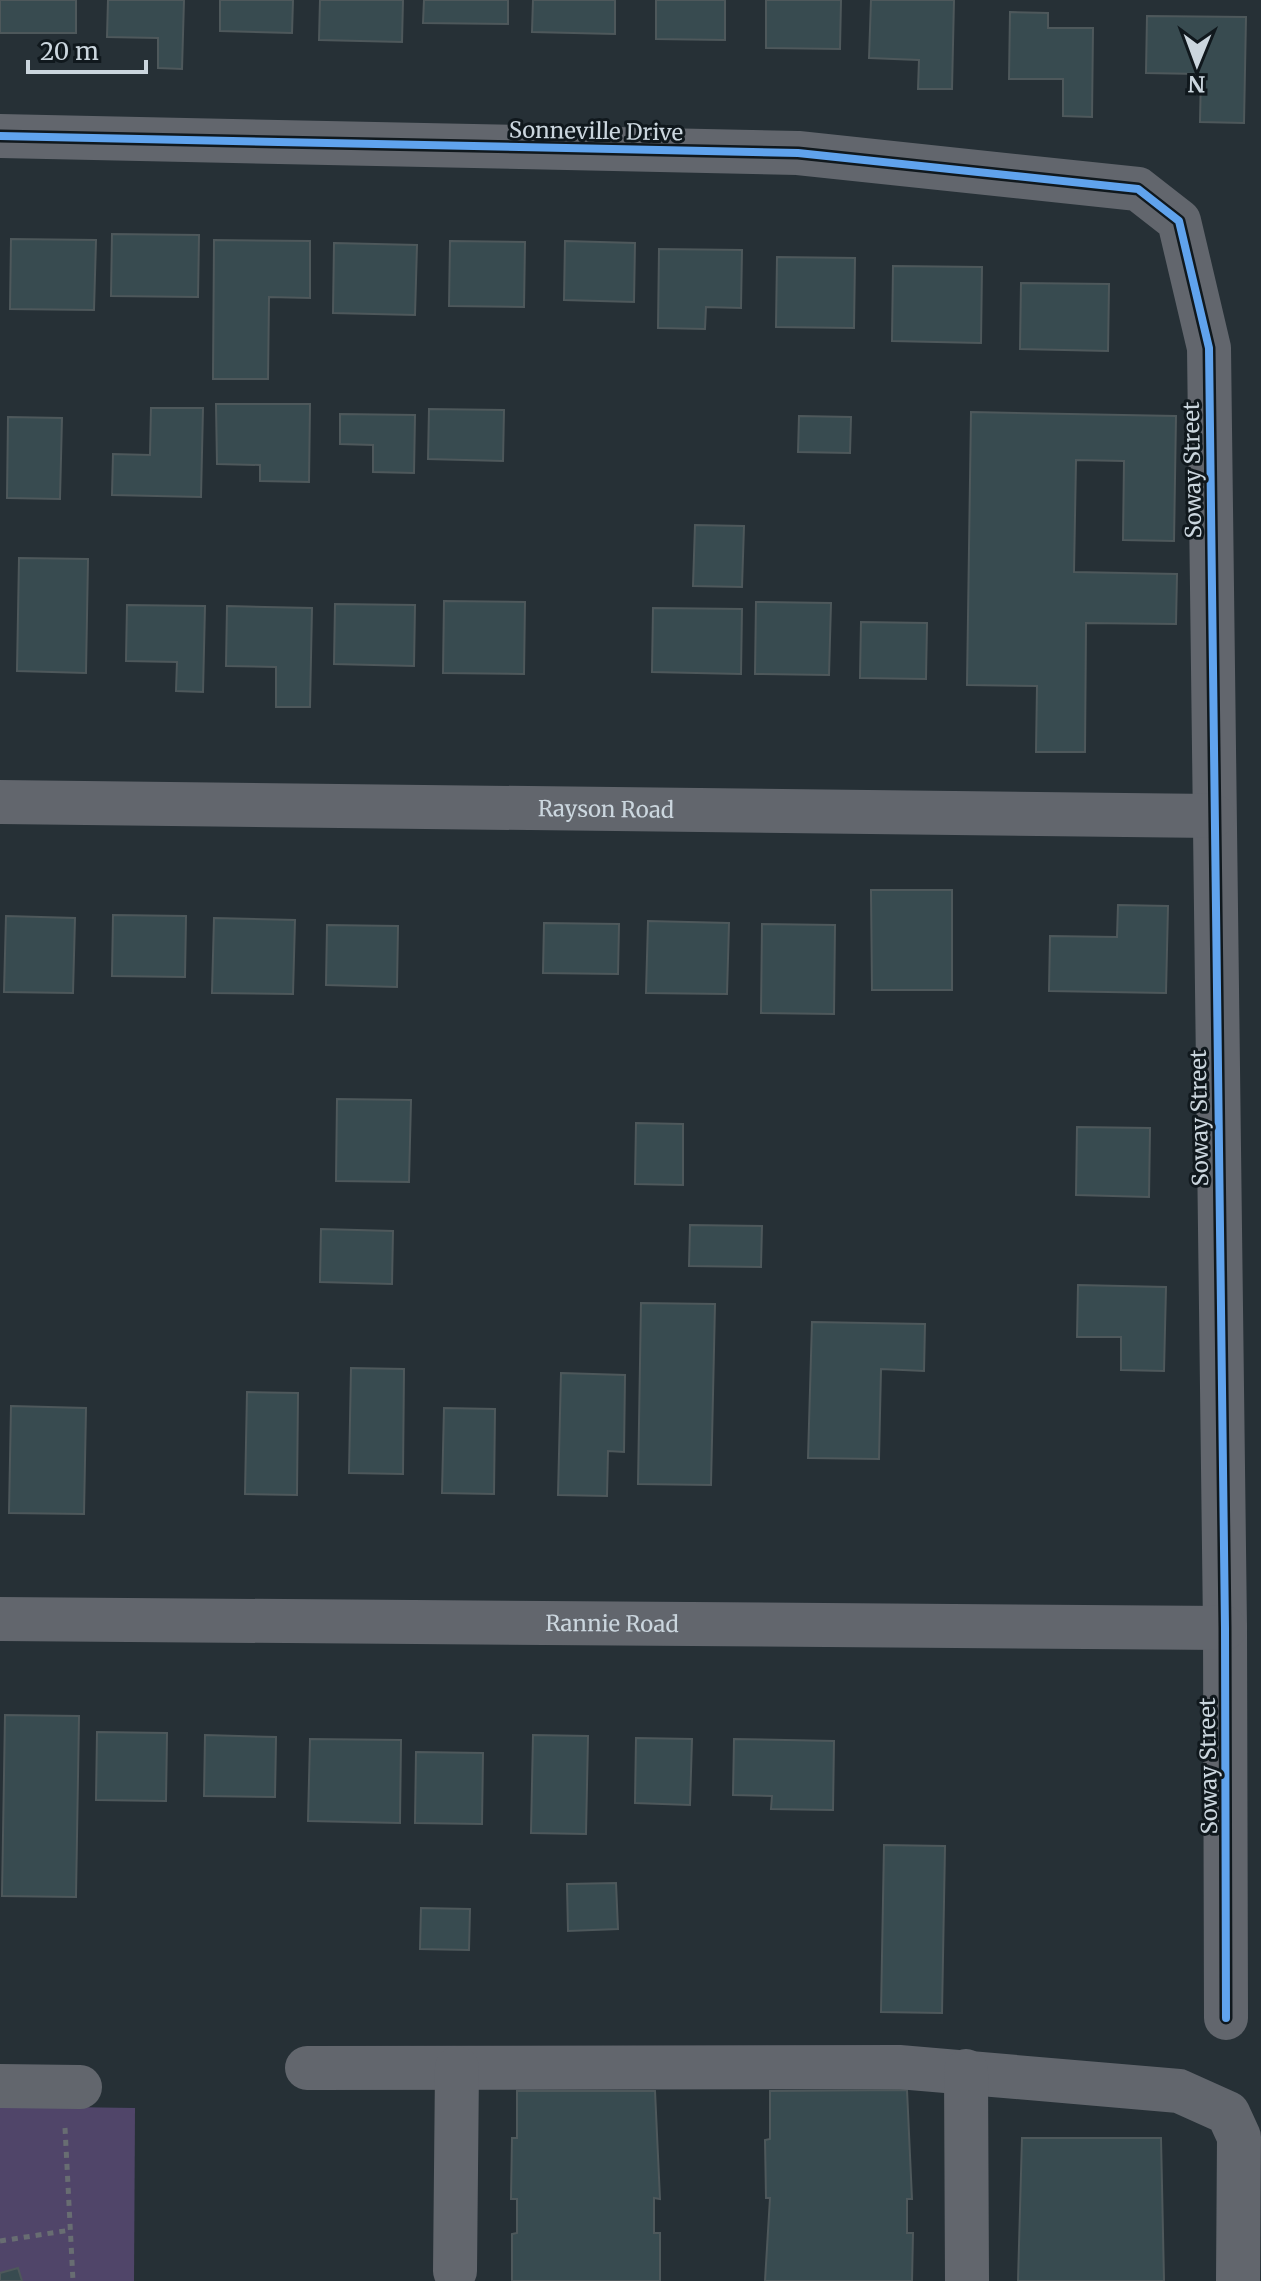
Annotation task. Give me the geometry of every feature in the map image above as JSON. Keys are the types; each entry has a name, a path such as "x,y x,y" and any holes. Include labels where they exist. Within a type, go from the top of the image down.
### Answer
{"street":[{"name":"Sonneville Drive","path":"0,136 798,153 1138,189 1179,221"},
{"name":"Soway Street","path":"1179,221 1209,348 1225,1628 1244,1946 1226,2018"},
{"name":"Rayson Road","path":"0,802 1213,816"},
{"name":"Rannie Road","path":"0,1619 1225,1628"},
{"path":"307,2068 899,2067 1179,2091 1228,2113 1239,2137 1238,2281"},
{"path":"455,2271 457,2068"},
{"path":"966,2071 967,2281"},
{"path":"0,2086 72,2087"}],"path":[{"path":"72,2087 73,2281"},
{"path":"0,2241 71,2230"}],"shaded area":[{"path":"0,2106 135,2108 134,2281 0,2281"}],"building":[{"path":"0,0 76,0 76,33 0,33"},
{"path":"108,0 184,0 182,69 158,68 158,38 107,37"},
{"path":"220,0 293,0 292,33 220,31"},
{"path":"320,0 403,0 402,42 319,40"},
{"path":"424,0 508,0 508,24 423,23"},
{"path":"533,0 615,0 615,34 532,32"},
{"path":"656,0 725,0 725,40 656,39"},
{"path":"766,0 841,0 840,49 766,48"},
{"path":"871,0 954,0 952,89 918,89 919,60 869,58"},
{"path":"1010,12 1048,13 1048,28 1093,28 1092,117 1063,116 1063,79 1009,79"},
{"path":"1147,16 1246,17 1244,123 1200,122 1201,74 1146,73"},
{"path":"112,234 199,235 198,297 111,296"},
{"path":"11,239 96,240 94,310 10,309"},
{"path":"214,240 310,241 310,298 269,297 268,379 213,379"},
{"path":"450,241 525,242 524,307 449,306"},
{"path":"565,241 635,243 634,302 564,300"},
{"path":"334,243 417,245 415,315 333,313"},
{"path":"659,249 742,250 741,308 706,307 705,329 658,328"},
{"path":"777,257 855,258 854,328 776,327"},
{"path":"893,266 982,267 981,343 892,341"},
{"path":"1021,283 1109,284 1108,351 1020,349"},
{"path":"216,404 310,404 309,482 260,481 260,465 217,464"},
{"path":"151,408 203,408 201,497 112,495 113,454 150,455"},
{"path":"429,409 504,410 503,461 428,459"},
{"path":"971,412 1176,416 1174,541 1123,540 1124,461 1076,460 1074,572 1177,574 1176,624 1086,623 1085,752 1036,752 1037,686 967,685"},
{"path":"340,414 415,415 414,473 373,472 373,445 340,444"},
{"path":"799,416 851,417 850,453 798,452"},
{"path":"8,417 62,418 60,499 7,498"},
{"path":"695,525 744,526 742,587 693,586"},
{"path":"19,558 88,559 86,673 17,671"},
{"path":"444,601 525,602 524,674 443,673"},
{"path":"756,602 831,603 829,675 755,674"},
{"path":"335,604 415,605 414,666 334,664"},
{"path":"127,605 205,606 203,692 176,691 177,662 126,661"},
{"path":"227,606 312,608 310,707 276,707 276,667 226,666"},
{"path":"653,608 742,609 741,674 652,672"},
{"path":"861,622 927,623 926,679 860,678"},
{"path":"871,890 952,890 952,990 872,990"},
{"path":"1118,905 1168,906 1166,993 1049,991 1050,936 1117,937"},
{"path":"113,915 186,916 185,977 112,976"},
{"path":"6,916 75,918 73,993 4,992"},
{"path":"214,918 295,920 293,994 212,993"},
{"path":"648,921 729,923 727,994 646,993"},
{"path":"544,923 619,924 618,974 543,973"},
{"path":"762,924 835,925 834,1014 761,1013"},
{"path":"327,925 398,926 397,987 326,985"},
{"path":"337,1099 411,1100 409,1182 336,1181"},
{"path":"636,1123 683,1124 683,1185 635,1184"},
{"path":"1077,1127 1150,1128 1149,1197 1076,1195"},
{"path":"690,1225 762,1226 761,1267 689,1266"},
{"path":"321,1229 393,1231 392,1284 320,1282"},
{"path":"1078,1285 1166,1287 1164,1371 1121,1370 1121,1337 1077,1337"},
{"path":"641,1303 715,1304 711,1485 638,1484"},
{"path":"812,1322 925,1324 924,1371 881,1369 879,1459 808,1458"},
{"path":"351,1368 404,1369 403,1474 349,1473"},
{"path":"561,1373 625,1375 624,1452 608,1451 607,1496 558,1495"},
{"path":"247,1392 298,1393 297,1495 245,1494"},
{"path":"11,1406 86,1408 84,1514 9,1513"},
{"path":"444,1408 495,1409 494,1494 442,1493"},
{"path":"5,1715 79,1716 76,1897 2,1896"},
{"path":"97,1732 167,1733 166,1801 96,1800"},
{"path":"205,1735 276,1737 275,1797 204,1796"},
{"path":"533,1735 588,1736 586,1834 531,1833"},
{"path":"636,1738 692,1739 690,1805 635,1803"},
{"path":"310,1739 401,1740 400,1823 308,1821"},
{"path":"734,1739 834,1741 833,1810 771,1809 772,1796 733,1795"},
{"path":"416,1752 483,1753 482,1824 415,1823"},
{"path":"884,1845 945,1846 942,2013 881,2012"},
{"path":"616,1883 618,1929 568,1931 567,1884"},
{"path":"421,1908 470,1909 469,1950 420,1949"},
{"path":"907,2090 912,2199 907,2199 907,2233 913,2233 912,2281 765,2281 770,2198 766,2198 765,2140 770,2139 770,2091"},
{"path":"517,2091 655,2091 660,2199 654,2198 654,2233 660,2233 660,2281 512,2281 512,2234 517,2233 517,2199 511,2199 512,2138 517,2138"},
{"path":"1022,2138 1161,2138 1164,2281 1018,2281"},
{"path":"18,2268 22,2281 0,2281 0,2273"}],"cycle path":[{"path":"0,136 798,153 1138,189 1179,221 1209,348 1225,1628 1226,2018"}]}
